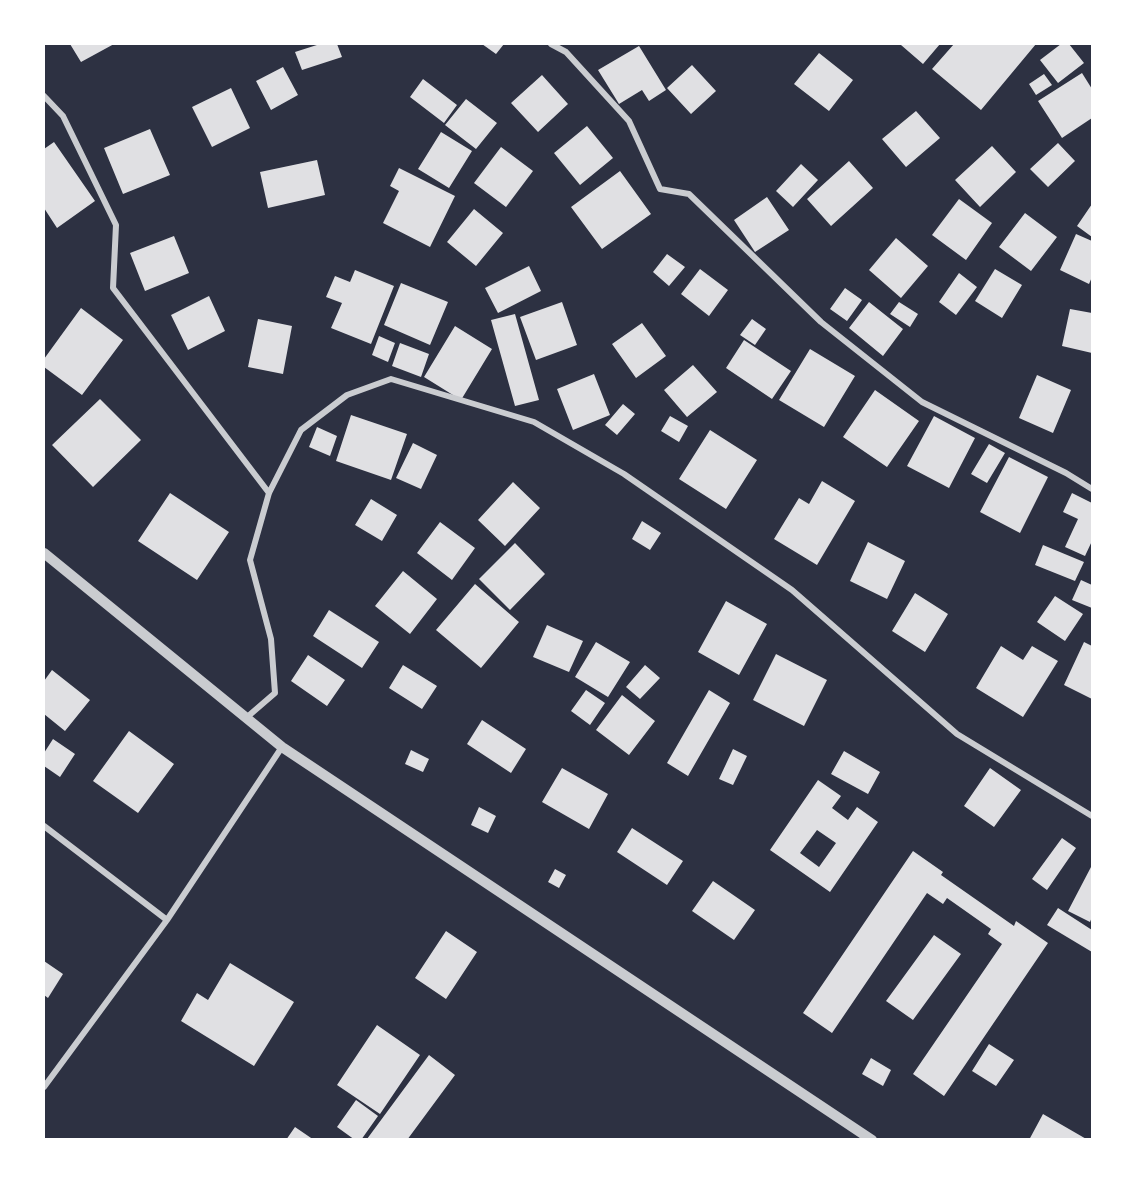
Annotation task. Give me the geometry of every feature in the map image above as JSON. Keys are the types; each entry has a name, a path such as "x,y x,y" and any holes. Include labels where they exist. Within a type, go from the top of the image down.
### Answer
{"street":[{"path":"551,44 566,52 629,121 660,189 688,194 820,322 922,402 1066,473 1092,489"},
{"path":"44,96 63,117 116,225 113,288 268,493"},
{"path":"246,718 275,693 272,639 250,560 268,493 301,430 347,395 391,379 534,422 624,474 792,590 957,734 1092,816"},
{"path":"44,553 282,747 872,1140"},
{"path":"44,1087 167,920 282,747"},
{"path":"44,826 167,920"}],"building":[{"path":"70,44 114,44 81,62"},
{"path":"320,44 337,44 342,57 302,70 295,52"},
{"path":"482,44 504,44 496,54"},
{"path":"902,44 940,44 923,64"},
{"path":"954,44 1036,44 981,110 932,69"},
{"path":"1061,44 1069,44 1084,63 1058,83 1040,60"},
{"path":"639,46 666,90 649,101 642,90 619,104 598,70"},
{"path":"819,53 853,80 829,111 794,84"},
{"path":"692,65 716,91 691,114 667,88"},
{"path":"283,67 298,95 271,110 256,81"},
{"path":"1082,73 1092,89 1092,118 1062,138 1038,101"},
{"path":"1044,74 1052,85 1036,95 1029,84"},
{"path":"542,75 568,104 538,132 511,103"},
{"path":"423,79 457,105 444,123 410,97"},
{"path":"231,88 250,128 212,147 192,107"},
{"path":"466,99 497,123 476,149 445,125"},
{"path":"916,111 940,138 906,167 882,139"},
{"path":"587,126 613,158 580,185 554,153"},
{"path":"150,129 170,175 123,194 104,148"},
{"path":"441,132 472,151 449,188 418,169"},
{"path":"54,142 95,201 57,228 44,208 44,149"},
{"path":"1058,143 1075,161 1048,187 1030,169"},
{"path":"992,146 1016,172 980,207 955,180"},
{"path":"501,147 533,171 506,207 474,183"},
{"path":"317,160 325,195 268,208 260,172"},
{"path":"849,161 873,188 831,226 807,199"},
{"path":"801,164 818,180 793,207 776,191"},
{"path":"399,168 455,196 430,247 383,223 399,191 390,186"},
{"path":"620,171 651,214 602,249 571,207"},
{"path":"767,197 789,230 755,252 734,220"},
{"path":"959,199 992,223 966,260 932,235"},
{"path":"1092,204 1092,237 1077,226"},
{"path":"474,209 503,233 476,266 447,242"},
{"path":"1025,213 1057,237 1031,271 999,247"},
{"path":"1076,234 1092,241 1092,277 1089,284 1060,270"},
{"path":"174,236 189,273 145,291 130,253"},
{"path":"896,238 928,266 901,298 869,270"},
{"path":"667,254 685,267 669,286 653,272"},
{"path":"529,266 541,291 498,313 485,288"},
{"path":"700,269 728,290 709,316 681,294"},
{"path":"995,269 1022,285 1002,318 975,301"},
{"path":"355,270 394,286 371,344 331,328 342,303 326,297 335,276 350,282"},
{"path":"959,273 977,287 956,315 939,302"},
{"path":"401,283 448,302 430,345 384,325"},
{"path":"845,288 862,300 847,321 830,309"},
{"path":"209,296 225,331 188,350 171,315"},
{"path":"562,302 577,345 536,360 520,317"},
{"path":"869,302 903,329 883,356 849,328"},
{"path":"899,302 918,314 910,327 890,314"},
{"path":"81,308 123,340 82,395 44,367 44,359"},
{"path":"1070,309 1092,313 1092,353 1062,346"},
{"path":"515,314 539,400 515,406 491,320"},
{"path":"258,319 292,326 283,374 248,367"},
{"path":"752,319 766,329 755,345 740,335"},
{"path":"642,323 666,356 636,378 612,344"},
{"path":"455,326 492,349 461,400 424,377"},
{"path":"379,336 395,343 388,362 372,355"},
{"path":"744,340 791,371 772,399 726,368"},
{"path":"400,343 429,354 421,377 392,366"},
{"path":"810,349 855,376 824,427 779,400"},
{"path":"693,365 717,392 687,417 664,390"},
{"path":"594,374 610,415 573,430 557,389"},
{"path":"1037,375 1071,390 1053,433 1019,418"},
{"path":"875,390 919,421 887,467 843,437"},
{"path":"100,399 141,440 93,487 52,445"},
{"path":"623,404 635,414 617,435 605,425"},
{"path":"351,415 407,434 391,480 336,461"},
{"path":"670,416 688,426 679,442 661,431"},
{"path":"934,416 975,438 949,488 907,466"},
{"path":"317,427 337,436 330,456 309,447"},
{"path":"710,430 757,460 726,509 679,479"},
{"path":"413,443 437,455 421,489 396,478"},
{"path":"989,444 1005,453 987,483 971,474"},
{"path":"1009,457 1048,477 1020,533 980,512"},
{"path":"822,481 855,501 817,565 774,539 799,498 809,504"},
{"path":"513,482 540,508 505,546 478,520"},
{"path":"170,493 229,532 197,580 138,541"},
{"path":"1072,493 1092,503 1092,541 1085,556 1065,547 1078,519 1063,512"},
{"path":"371,499 397,515 382,541 355,525"},
{"path":"642,521 661,533 650,550 632,539"},
{"path":"440,522 475,548 452,580 417,553"},
{"path":"868,542 905,561 887,599 850,581"},
{"path":"515,543 545,574 510,610 479,579"},
{"path":"1043,545 1084,562 1075,581 1035,565"},
{"path":"403,571 437,599 410,634 375,606"},
{"path":"1081,580 1092,585 1092,608 1072,600"},
{"path":"475,584 519,622 481,668 436,630"},
{"path":"915,593 948,614 925,652 892,631"},
{"path":"1055,596 1083,614 1065,641 1037,622"},
{"path":"726,601 767,624 739,675 698,652"},
{"path":"329,610 379,642 362,668 313,636"},
{"path":"547,625 583,641 569,672 533,657"},
{"path":"596,642 630,662 608,697 575,677"},
{"path":"1084,642 1092,646 1092,699 1064,685"},
{"path":"1001,646 1023,660 1032,646 1058,661 1023,717 976,688"},
{"path":"776,654 827,680 804,726 753,700"},
{"path":"308,655 345,680 327,706 291,681"},
{"path":"403,665 437,686 422,709 389,688"},
{"path":"645,665 660,678 640,699 626,687"},
{"path":"52,670 90,700 65,731 44,714 44,681"},
{"path":"586,690 605,703 590,725 571,711"},
{"path":"709,690 730,703 688,776 667,763"},
{"path":"622,695 655,721 629,755 596,730"},
{"path":"482,720 526,749 511,773 467,744"},
{"path":"129,731 174,764 138,813 93,781"},
{"path":"53,739 75,754 60,777 44,766 44,753"},
{"path":"733,749 747,756 733,785 719,779"},
{"path":"411,750 429,759 423,772 405,764"},
{"path":"844,751 880,772 868,794 831,774"},
{"path":"562,768 608,794 589,829 542,802"},
{"path":"990,768 1021,790 994,827 964,806"},
{"path":"818,780 841,796 832,808 848,820 857,807 878,822 830,892 770,850","holes":["817,830 836,843 819,867 800,853"]},
{"path":"479,807 496,816 488,833 471,825"},
{"path":"632,828 683,861 667,885 617,852"},
{"path":"1062,838 1076,848 1047,890 1032,879"},
{"path":"913,851 943,872 941,875 1014,926 1016,921 1048,943 944,1096 913,1074 1002,944 988,934 991,929 947,898 943,904 927,893 832,1033 803,1013"},
{"path":"1091,867 1092,917 1090,922 1068,911"},
{"path":"555,869 566,875 559,888 548,882"},
{"path":"713,881 755,910 734,940 692,911"},
{"path":"1058,908 1092,930 1092,952 1047,925"},
{"path":"446,931 477,952 446,999 415,978"},
{"path":"934,935 961,954 913,1020 886,1001"},
{"path":"44,961 63,974 48,998 44,995"},
{"path":"230,963 294,1002 254,1066 181,1021 197,993 208,1000"},
{"path":"377,1025 420,1055 380,1114 337,1085"},
{"path":"989,1044 1014,1060 996,1086 972,1071"},
{"path":"429,1055 455,1075 407,1140 368,1140 367,1139"},
{"path":"871,1058 891,1070 883,1086 862,1074"},
{"path":"356,1100 378,1116 361,1140 355,1140 337,1127"},
{"path":"1043,1114 1088,1140 1029,1140"},
{"path":"295,1127 314,1140 286,1140"}]}
